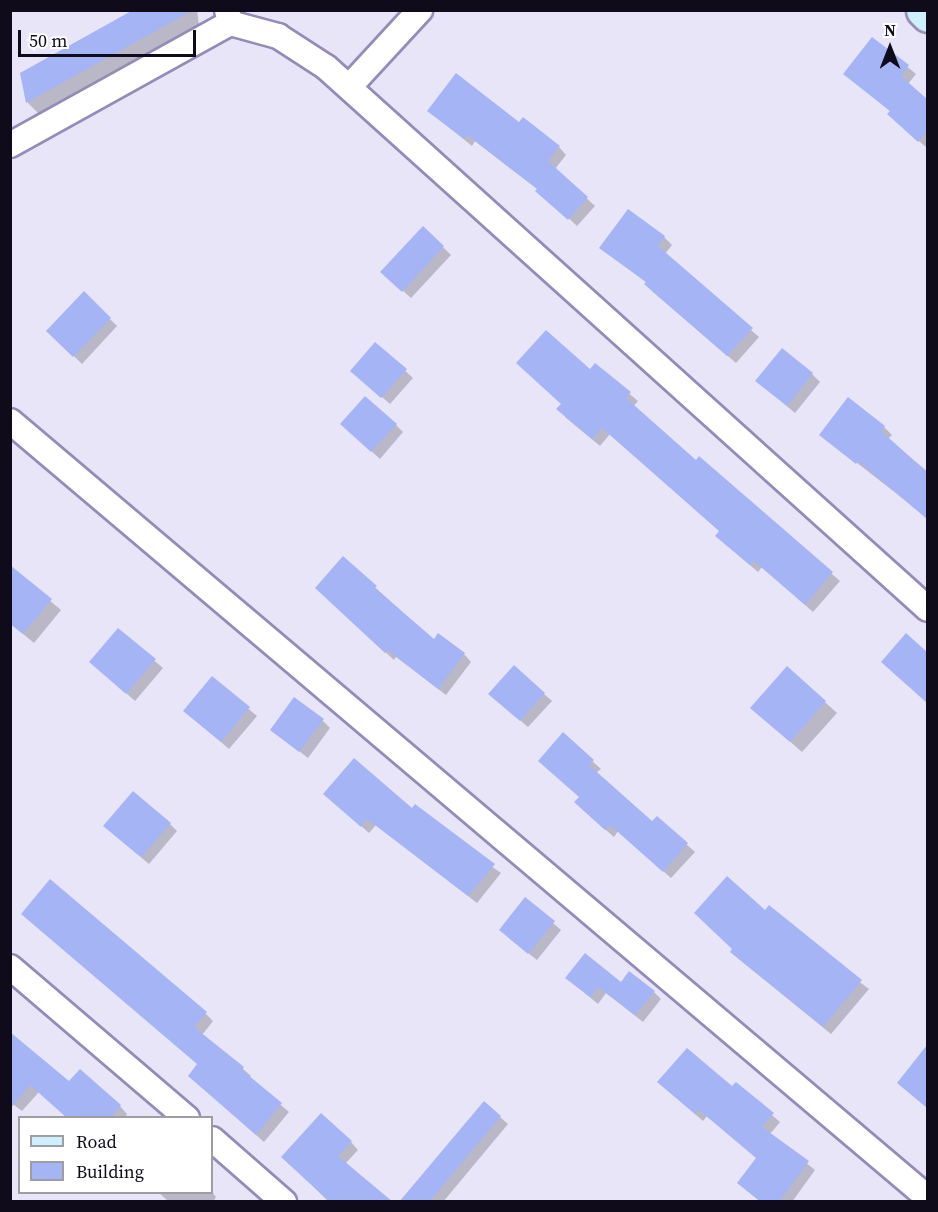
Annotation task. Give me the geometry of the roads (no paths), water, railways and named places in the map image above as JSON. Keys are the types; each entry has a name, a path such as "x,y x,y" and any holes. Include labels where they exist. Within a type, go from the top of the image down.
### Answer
{"street":[{"path":"349,87 420,10"},
{"path":"923,10 927,15"},
{"path":"10,145 229,17 278,36 326,67 349,87 927,609"},
{"path":"10,421 927,1198"},
{"path":"10,967 185,1116"},
{"path":"213,1140 284,1202"}]}
